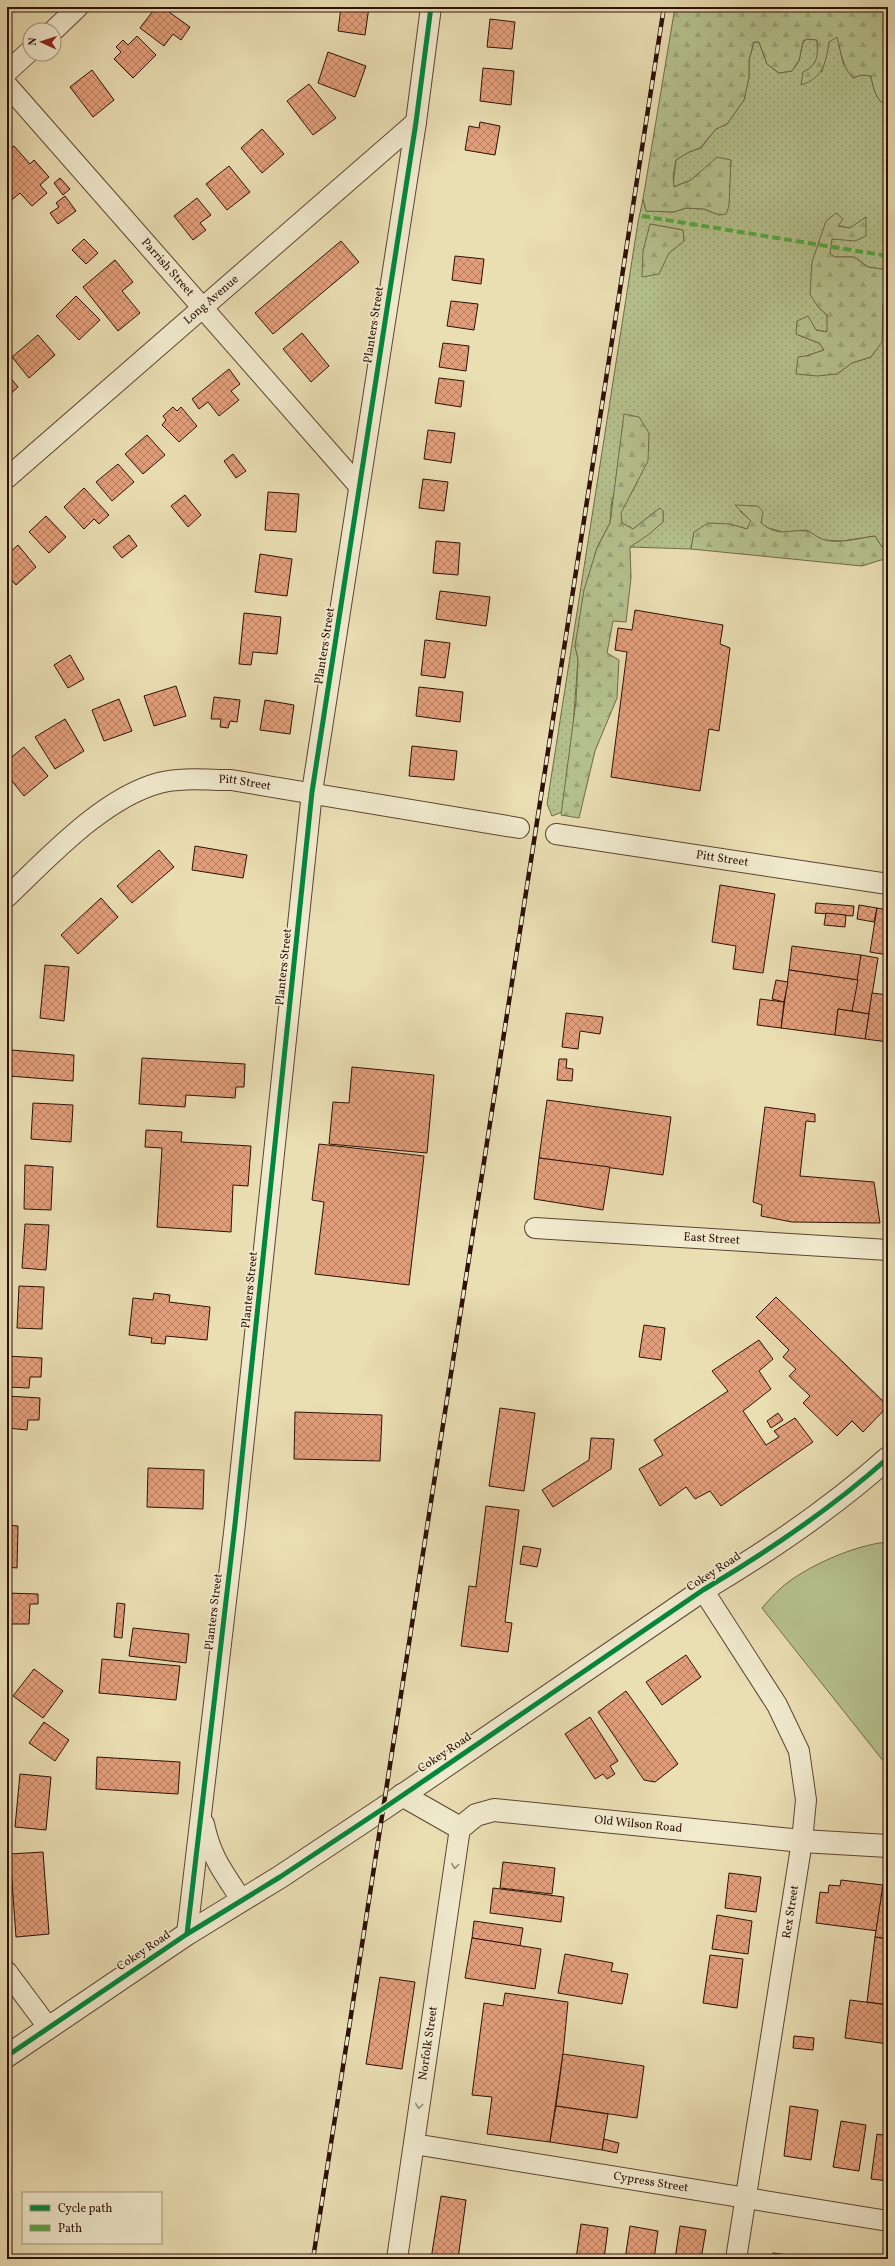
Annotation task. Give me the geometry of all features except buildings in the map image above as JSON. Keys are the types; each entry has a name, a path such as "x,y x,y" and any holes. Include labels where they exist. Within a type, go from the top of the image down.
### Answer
{"street":[{"path":"62,22 78,7"},
{"name":"Planters Street","path":"187,1934 235,1524 312,792 416,122 431,7"},
{"path":"7,72 22,58"},
{"name":"Parrish Street","path":"7,85 359,486"},
{"name":"Long Avenue","path":"7,478 416,122"},
{"name":"Pitt Street","path":"7,897 66,840 125,797 159,783 195,780 231,780 312,792 519,828"},
{"name":"Pitt Street","path":"556,834 888,884"},
{"name":"East Street","path":"535,1228 888,1250"},
{"name":"Cokey Road","path":"7,2056 187,1934 241,1899 280,1877 702,1590 739,1568 812,1517 888,1458"},
{"name":"Rex Street","path":"702,1590 777,1705 799,1751 806,1800 802,1841 736,2259"},
{"path":"402,1795 460,1828"},
{"name":"Planters Street","path":"201,1810 211,1851 218,1866 241,1899"},
{"name":"Old Wilson Road","path":"460,1828 476,1815 494,1810 802,1841 888,1846"},
{"name":"Norfolk Street","path":"396,2259 460,1828"},
{"path":"7,1972 48,2027"},
{"name":"Cypress Street","path":"414,2144 888,2221"}],"green space":[{"path":"675,7 888,7 888,105 884,104 878,98 871,76 861,75 853,78 846,69 837,37 829,42 825,63 819,74 801,85 803,72 812,66 816,59 817,40 807,39 803,41 799,61 792,71 779,73 767,64 759,42 754,42 749,60 749,77 744,100 727,124 716,129 700,148 689,152 676,160 673,176 674,187 691,180 717,157 731,160 729,206 726,214 719,215 704,209 686,208 674,212 646,211 643,199"},
{"path":"837,36 843,63 853,78 861,75 871,76 878,98 884,104 888,105 888,270 868,267 854,257 835,257 829,253 832,239 843,239 866,217 850,228 838,226 836,213 818,307 827,315 828,332 816,330 796,334 819,343 824,350 806,356 837,374 852,363 871,357 882,321 883,304 888,299 888,547 882,547 875,536 842,541 823,540 806,530 787,533 768,528 740,511 751,521 747,529 730,524 694,532 691,549 630,547 663,522 663,511 660,508 633,529 622,523 620,513 638,481 612,498 610,523 597,548 575,646 578,659 571,753 562,812 552,816 547,804 638,222 643,199 646,211 674,212 686,208 704,209 719,215 729,186 731,160 700,172 691,180 673,187 676,160 689,152 701,148 716,129 727,124 744,100 749,77 749,60 754,42 759,42 767,64 779,73 792,71 799,61 803,42 807,39 817,40 818,57 812,67 822,72 829,42","holes":["650,224 683,230 684,241 669,253"]},
{"path":"836,213 843,219 838,226 850,228 866,217 866,236 855,241 832,239 830,253 835,257 854,257 868,267 888,270 888,299 883,304 882,342 871,357 852,363 837,374 817,376 796,374 798,357 824,350 819,343 796,334 797,321 808,316 816,330 827,332 827,315 818,307 810,294 812,262 826,221"},
{"path":"650,224 683,230 684,241 669,253 659,274 642,277 643,251"},
{"path":"624,414 639,417 649,433 648,461 621,513 622,523 633,529 660,508 663,511 663,522 648,535 630,547 631,578 626,622 613,621 607,653 619,660 617,698 595,751 579,818 561,815 576,701 578,659 575,646 584,590 597,548 610,523"},
{"path":"735,505 758,506 763,512 761,523 768,528 779,532 808,531 828,541 875,536 882,547 888,547 888,560 881,560 862,566 691,549 694,532 708,523 730,524 747,529 751,521"},
{"path":"888,1542 888,1767 762,1608 781,1588 803,1572 832,1558 861,1547"}],"railway":[{"path":"313,2259 664,7"}],"marked path":[{"path":"642,216 888,256"}],"cycle path":[{"path":"187,1934 235,1524 312,792 416,122 431,7"},
{"path":"7,2056 187,1934 280,1877 384,1808 703,1590 775,1545 822,1512 888,1458"}]}
